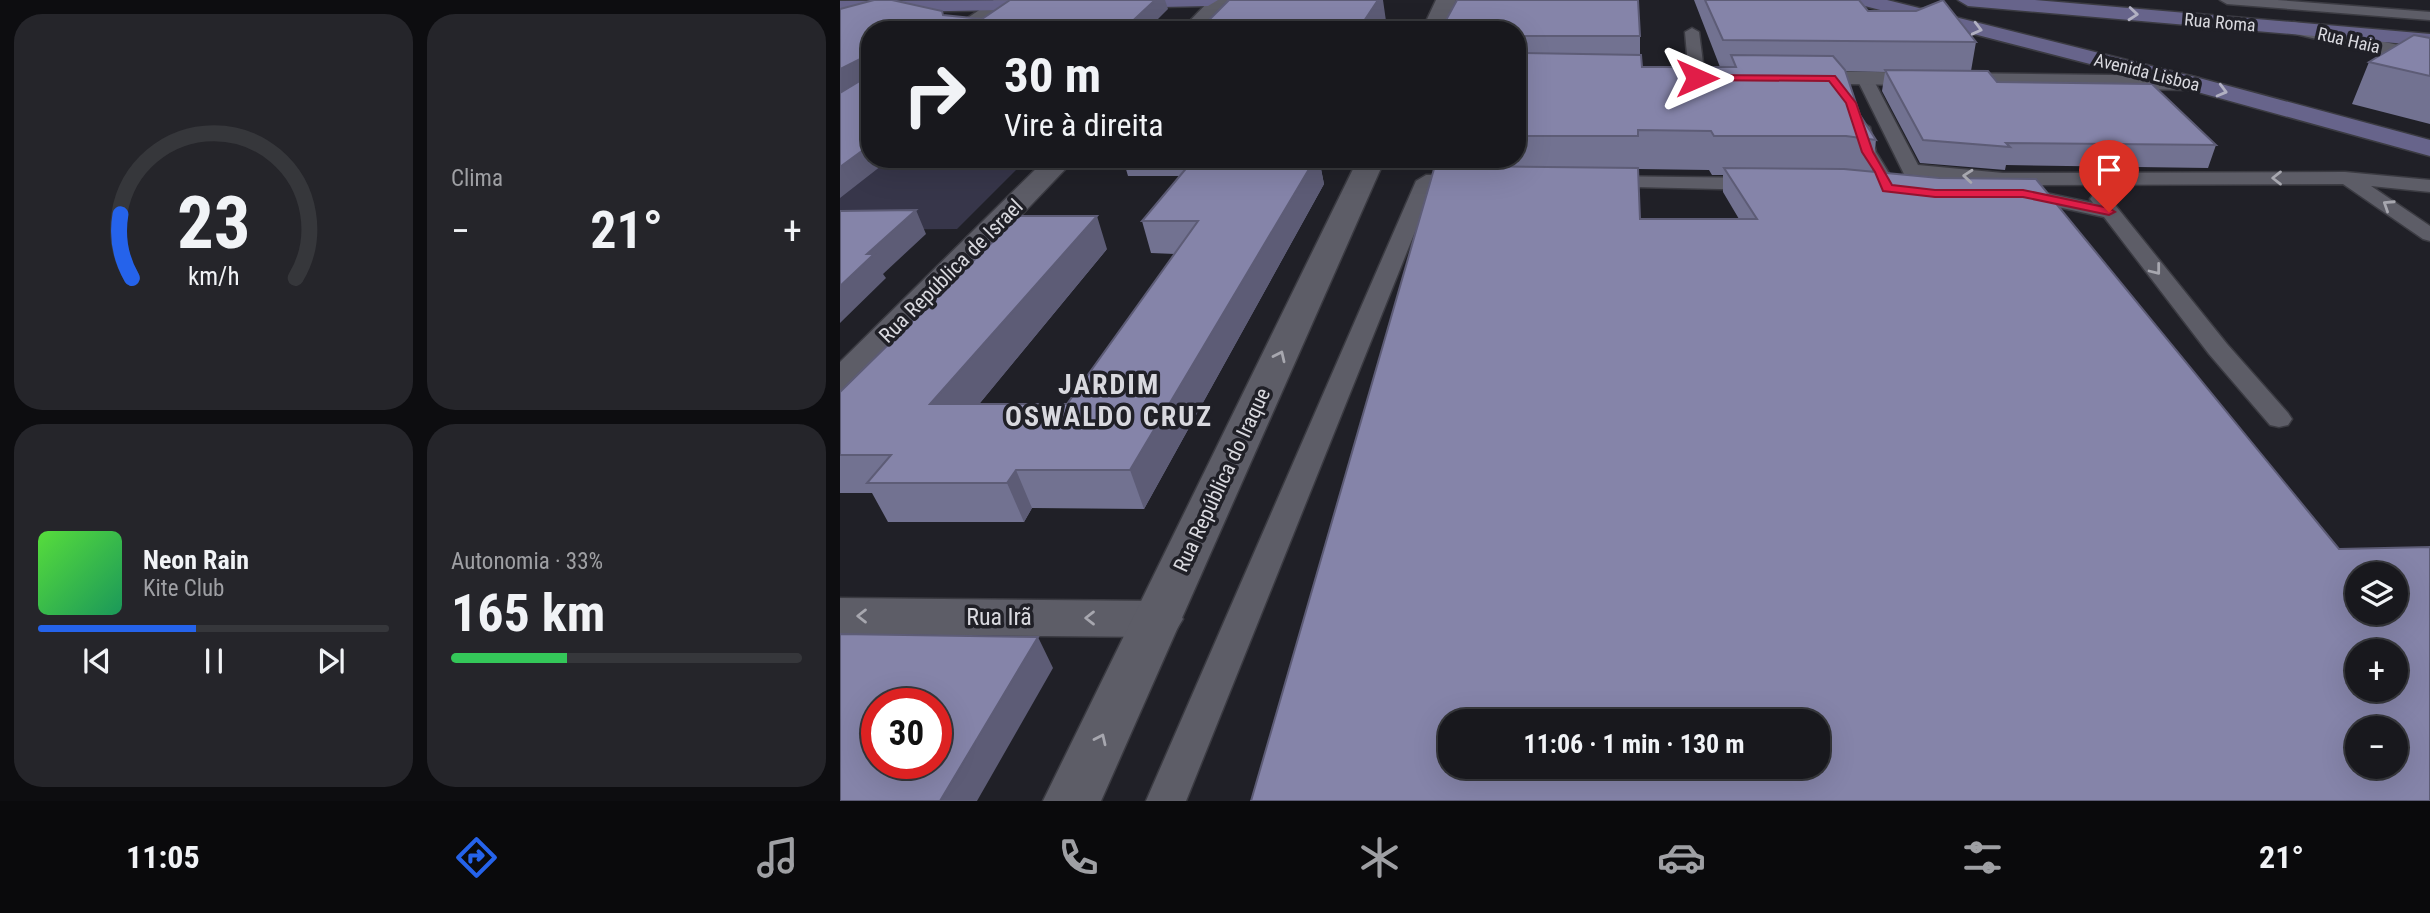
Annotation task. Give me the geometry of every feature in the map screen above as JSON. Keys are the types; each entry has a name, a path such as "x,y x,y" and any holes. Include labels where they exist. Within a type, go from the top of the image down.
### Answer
{"main road":[{"path":"1098,2 1208,0"},
{"name":"Avenida Lisboa","path":"1864,0 2191,83 2430,148"},
{"name":"Rua Roma","path":"1968,0 2294,28"},
{"path":"840,7 1070,3"},
{"path":"2398,45 2430,40"}],"street":[{"path":"1200,21 1221,0"},
{"path":"1436,21 1446,0"},
{"path":"974,21 1001,4"},
{"name":"Rua Haia","path":"2294,28 2398,45 2430,59"},
{"path":"2046,80 2072,72 2080,66 2077,54"},
{"path":"1670,78 1724,78"},
{"path":"1778,78 1838,86 1865,79 2191,83"},
{"name":"Rua República de Israel","path":"840,383 1053,168"},
{"name":"Rua República do Iraque","path":"1072,801 1368,168"},
{"name":"Rua Irã","path":"840,616 1158,619"}],"lane":[{"path":"2227,0 2430,16"},
{"path":"1692,32 1697,78"},
{"path":"1865,79 1911,170 2003,180 2085,177 2345,178 2430,186"},
{"path":"1858,121 1881,152 1884,180"},
{"path":"2023,193 2085,177"},
{"path":"2085,177 2109,212 2218,349 2279,419"},
{"path":"2345,178 2430,235"},
{"path":"1864,186 1884,180 1912,191"},
{"path":"1166,801 1426,181 1481,181"},
{"path":"1578,182 1786,184"},
{"path":"1959,194 2023,193 2109,212"}],"shaded area":[{"path":"840,155 861,158 861,168 1018,168 957,229 840,230"}],"building":[{"path":"874,0 892,0 942,11 943,15 982,19 1010,0 1155,0 1133,21 861,21 861,58 840,69 840,9"},
{"path":"1229,0 1378,0 1364,21 1208,21"},
{"path":"1457,0 1638,0 1640,36 1526,36 1526,21 1446,21"},
{"path":"1705,0 1859,0 1868,11 1916,11 1943,0 1976,42 1723,40"},
{"path":"2414,35 2430,38 2430,76 2369,62"},
{"path":"1526,53 1641,55 1642,67 1736,67 1731,55 1833,56 1845,70 1860,115 1876,140 1846,136 1714,136 1711,131 1638,130 1638,136 1526,136"},
{"path":"1885,70 1988,71 1997,82 2152,84 2216,145 2006,143 2010,147 1923,140"},
{"path":"861,80 861,152 840,167 840,93"},
{"path":"1186,168 1310,168 1130,470 1016,470 1007,483 867,483 891,455 840,455 840,392 1019,216 1097,216 930,404 1067,404 1198,221 1142,221"},
{"path":"1638,168 1640,219 1757,219 1724,168 1844,169 1939,178 2036,179 2339,549 2430,547 2430,801 1251,801 1434,169"},
{"path":"916,210 867,254 874,254 840,286 840,211"},
{"path":"840,634 1038,637 940,801 840,801"}],"district":[{"name":"JARDIM OSWALDO CRUZ","path":"1109,400"}],"route":[{"path":"1697,78 1831,78 1851,103 1867,152 1888,188 1935,194 2023,193 2109,212"}]}
